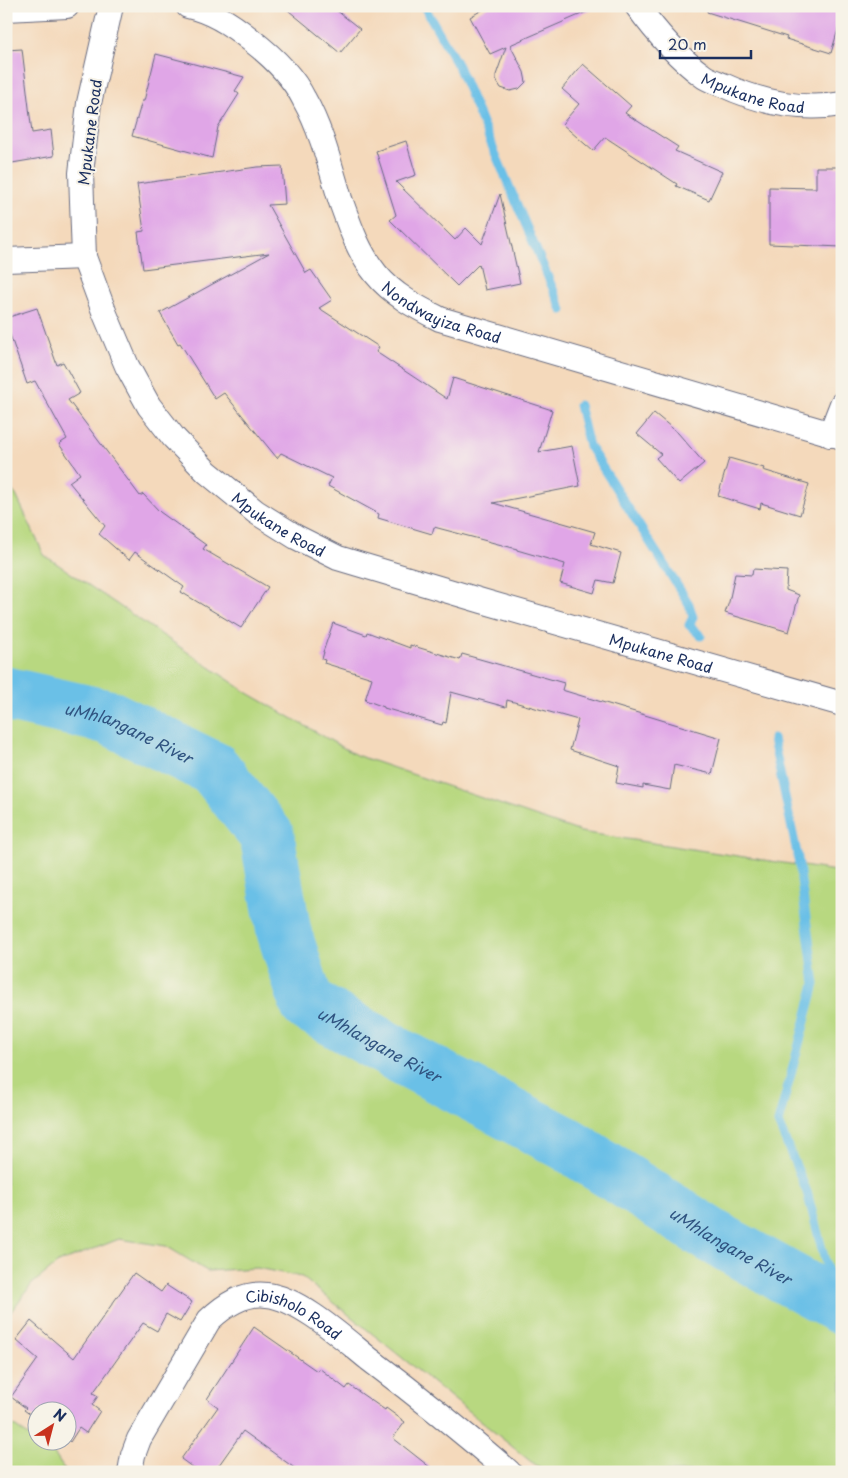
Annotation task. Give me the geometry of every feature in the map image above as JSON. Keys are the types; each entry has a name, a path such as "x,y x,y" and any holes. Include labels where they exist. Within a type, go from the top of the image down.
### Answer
{"street":[{"path":"6,9 67,6"},
{"name":"Mpukane Road","path":"110,6 89,103 81,173 84,257 127,366 149,406 174,438 208,472 256,512 296,537 338,558 842,704"},
{"name":"Nondwayiza Road","path":"188,6 218,17 242,32 266,51 285,70 304,98 318,130 351,230 375,273 394,293 440,319 836,436"},
{"name":"Mpukane Road","path":"637,6 677,55 704,77 734,91 763,100 802,106 842,104"},
{"path":"6,260 84,257"},
{"path":"836,436 842,404"},
{"name":"Cibisholo Road","path":"130,1472 133,1455 139,1439 209,1320 224,1306 247,1296 265,1294 282,1298 318,1319 455,1425 509,1472"}],"green space":[{"path":"6,484 16,495 44,555 248,693 356,755 581,832 842,872 842,1472 547,1472 530,1461 302,1277 257,1268 207,1271 166,1246 119,1239 58,1263 32,1284 6,1318"},
{"path":"6,1420 28,1436 28,1450 48,1450 55,1455 66,1472 6,1472"}],"building":[{"path":"283,6 331,6 360,29 340,53"},
{"path":"489,6 600,6 510,45 524,72 526,82 519,89 510,91 501,88 496,80 506,47 490,54 470,17"},
{"path":"708,6 842,6 842,16 831,53 707,12"},
{"path":"22,49 32,133 51,130 54,156 6,164 6,50"},
{"path":"156,54 244,77 235,91 239,94 218,127 212,158 132,136 142,101 144,101"},
{"path":"583,64 631,106 625,113 678,147 675,151 722,172 709,200 676,186 677,184 605,137 593,151 562,124 579,104 562,89"},
{"path":"406,141 416,175 396,182 455,240 466,228 482,244 500,194 520,283 485,290 479,264 457,286 390,220 396,215 376,151"},
{"path":"282,166 285,204 268,205 306,273 311,270 332,300 319,308 379,347 376,352 447,399 453,378 552,410 539,452 572,446 580,486 493,503 595,532 591,544 621,553 613,583 598,580 594,593 560,583 565,564 434,527 432,534 378,518 379,514 328,486 332,478 281,453 277,458 224,393 215,399 180,343 178,344 160,313 269,253 143,269 138,232 144,231 137,184 257,167"},
{"path":"816,167 842,167 842,247 769,244 769,187 816,188"},
{"path":"37,308 57,365 63,362 80,393 68,400 140,496 143,494 160,512 206,545 203,549 268,587 241,628 181,592 184,587 135,552 129,560 99,534 105,526 69,482 80,474 59,444 67,439 35,381 27,384 6,323 6,318"},
{"path":"654,413 678,433 704,463 679,484 656,458 661,454 637,434"},
{"path":"729,458 809,484 800,515 761,503 760,509 718,496"},
{"path":"753,569 787,571 786,590 799,595 789,632 725,613 735,574 752,575"},
{"path":"333,623 366,635 367,632 410,648 410,645 460,660 462,654 564,683 562,690 721,738 712,774 674,765 670,790 616,783 619,766 570,750 578,720 507,700 506,707 451,692 446,723 443,722 442,725 384,708 365,700 372,678 324,663 325,660 322,659 323,652"},
{"path":"134,1273 161,1292 166,1285 192,1302 180,1322 166,1314 157,1331 143,1323 93,1393 98,1396 92,1405 100,1411 86,1433 79,1428 78,1430 78,1400 28,1400 28,1413 24,1410 26,1408 11,1397 38,1359 16,1340 31,1321 74,1358"},
{"path":"254,1327 317,1371 319,1368 346,1389 349,1385 405,1422 393,1438 436,1472 300,1472 243,1431 214,1472 199,1472 181,1459 218,1407 207,1399"}],"waterway":[{"path":"424,6 458,66 562,310"},
{"path":"579,405 589,446 689,604 693,617 689,625 701,636"},
{"name":"uMhlangane River","path":"6,694 108,717 214,769 267,836 284,932 307,1004 400,1056 567,1144 712,1236 842,1308"},
{"path":"773,739 798,858 815,984 778,1123 807,1192 837,1306"}]}
